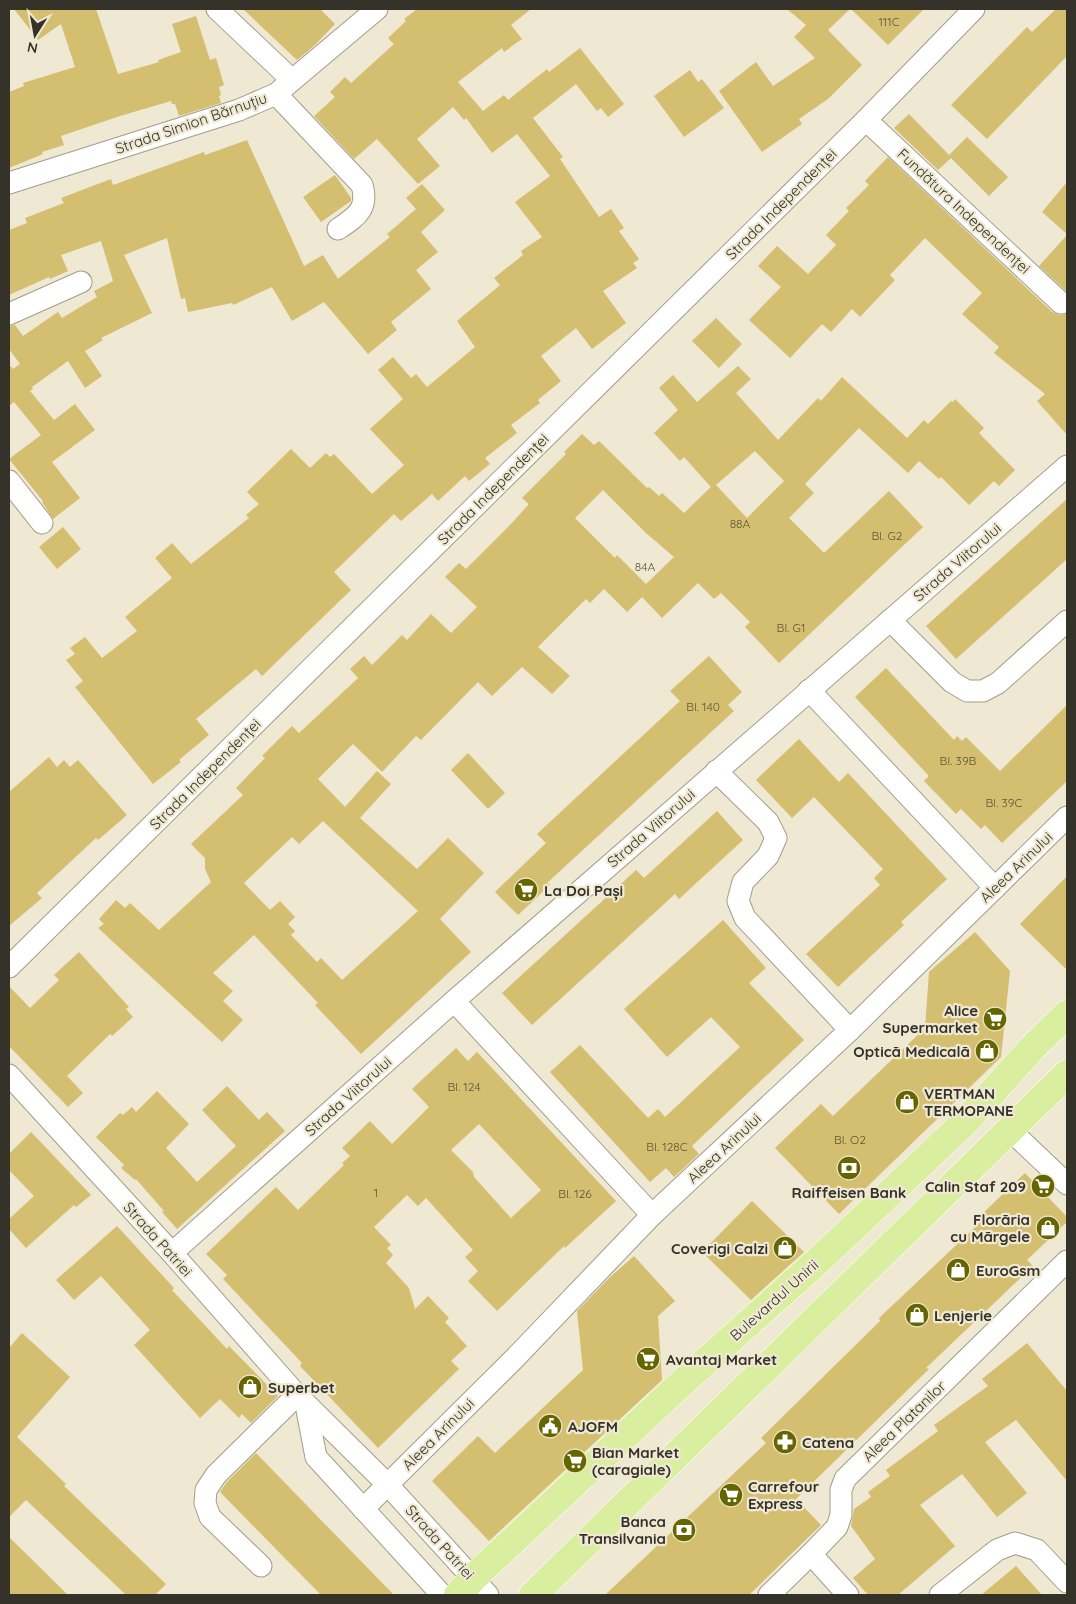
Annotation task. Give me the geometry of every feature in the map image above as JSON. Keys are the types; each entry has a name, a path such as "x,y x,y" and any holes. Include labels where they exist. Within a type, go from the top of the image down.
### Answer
{"main road":[{"name":"Bulevardul Unirii","path":"473,1590 684,1380 820,1259 966,1121 1033,1047 1067,1014"},
{"path":"533,1595 1067,1074"}],"street":[{"path":"217,9 284,87 362,185 365,196 357,216 338,229"},
{"name":"Strada Simion Bărnuțiu","path":"9,183 239,110 284,87 377,9"},
{"name":"Strada Independenței","path":"9,967 866,120 974,9"},
{"name":"Fundătura Independenței","path":"866,120 1061,303"},
{"path":"9,314 81,282"},
{"name":"Strada Viitorului","path":"172,1254 454,1001 808,690 1067,466"},
{"path":"9,481 42,523"},
{"path":"890,620 952,682 967,691 983,691 998,683 1067,621"},
{"path":"808,690 995,888"},
{"path":"716,771 768,822 776,838 768,856 743,882 738,901 745,918 850,1030"},
{"name":"Aleea Arinului","path":"363,1509 514,1359 652,1215 850,1030 995,888 1064,828"},
{"path":"454,1001 652,1215"},
{"name":"Strada Patriei","path":"9,1075 172,1254 301,1400 387,1484 473,1590"},
{"path":"1010,1130 1067,1184"},
{"name":"Aleea Platanilor","path":"769,1595 836,1527 841,1515 841,1490 845,1479 1067,1261"},
{"path":"262,1566 210,1517 205,1502 206,1490 216,1476 301,1400 316,1457 442,1595"},
{"path":"940,1595 997,1550 1015,1543 1037,1550 1067,1582"},
{"path":"811,1554 848,1595"}],"building":[{"path":"14,9 96,9 118,74 159,62 158,60 181,52 172,24 196,16 210,60 216,58 224,85 219,87 221,103 179,116 175,104 172,104 171,101 120,116 61,136 64,145 42,152 43,154 9,168 9,92 24,86 23,83 75,67 61,24 38,40"},
{"path":"243,9 320,9 335,24 297,60"},
{"path":"417,9 531,9 511,25 522,39 504,52 502,48 458,82 483,111 504,95 508,100 547,69 549,72 580,48 624,104 608,117 601,108 597,111 576,84 533,118 563,157 560,159 599,217 611,209 624,228 619,231 639,259 633,263 637,268 603,291 626,323 592,349 576,328 541,356 561,381 538,400 540,403 511,425 517,433 485,458 490,464 469,481 465,476 438,501 432,494 401,521 394,514 334,572 351,590 262,676 256,669 196,719 209,735 179,760 181,762 153,784 75,687 83,681 66,660 75,654 70,648 85,637 102,658 137,631 125,617 172,578 155,558 172,543 191,564 249,518 246,515 259,504 247,492 291,449 310,468 326,453 330,457 334,454 372,494 404,465 370,429 403,399 378,370 393,357 411,378 416,374 427,387 475,347 457,321 500,285 494,278 523,255 521,251 542,237 515,202 550,176 517,134 492,153 466,118 464,120 453,107 417,139 440,166 418,184 377,139 354,159 314,116 335,97 330,92 345,77 351,83 394,44 388,38 406,21 404,19"},
{"path":"787,9 850,9 828,30 862,65 828,99 799,119 802,124 762,152 719,91 756,62 773,86 815,58 794,37 806,25"},
{"path":"851,9 924,9 888,45"},
{"path":"1056,9 1067,9 1067,56 987,139 951,105 1027,27 1032,32"},
{"path":"690,70 698,82 702,79 724,108 684,137 654,96"},
{"path":"909,114 949,155 967,137 1008,177 989,196 951,158 938,170 894,128"},
{"path":"247,140 304,266 323,255 338,279 390,237 387,234 416,209 406,198 422,184 445,210 421,232 438,252 416,270 431,289 391,322 397,330 368,354 324,302 292,321 272,287 233,305 232,303 188,312 185,298 181,299 167,238 124,255 152,313 101,338 103,340 85,351 102,376 85,388 68,361 32,387 33,389 30,391 54,420 75,404 95,430 52,462 80,498 53,519 43,501 9,459 41,435 14,402 9,406 9,364 13,369 20,364 9,349 9,326 15,325 23,336 58,312 62,318 97,297 94,291 113,281 101,241 61,255 68,271 50,279 49,277 9,295 9,230 27,223 25,218 64,203 61,198 111,179 113,185 204,152 205,155"},
{"path":"888,157 1052,312 1059,315 1067,313 1067,435 1037,401 1045,394 994,353 999,347 962,314 982,293 925,238 890,275 895,280 860,317 852,309 831,332 822,324 790,358 749,320 781,287 758,266 777,246 808,274 836,245 826,235 849,211 846,208 869,185 865,181"},
{"path":"335,175 351,198 351,201 321,222 303,197"},
{"path":"1067,182 1067,234 1042,212"},
{"path":"1067,235 1067,292 1039,266"},
{"path":"716,318 742,344 719,368 692,341"},
{"path":"738,366 751,379 736,393 778,440 818,398 821,401 842,377 907,438 924,420 928,424 955,399 984,428 979,433 1015,470 999,486 994,481 969,505 941,477 939,479 919,461 908,473 859,428 805,484 814,493 789,518 824,553 889,491 923,527 779,663 745,627 750,622 721,593 714,599 698,583 662,618 642,597 627,612 604,589 590,603 586,599 538,647 570,676 552,694 522,667 492,696 478,682 421,740 416,736 382,772 353,744 318,779 345,807 377,771 391,784 360,818 417,869 448,838 484,873 440,919 471,952 361,1054 315,1005 318,1003 254,935 213,973 233,991 223,1001 243,1020 222,1042 98,928 104,924 99,919 116,900 125,908 130,903 159,930 211,882 205,869 205,858 191,844 243,795 236,788 265,758 262,756 292,726 299,733 358,678 350,669 364,656 372,665 402,635 407,640 431,614 451,633 477,607 445,577 459,563 466,569 509,526 529,504 522,498 566,454 564,452 582,434 594,445 599,441 647,488 649,487 659,496 662,493 684,513 711,487 684,457 680,461 654,433 678,410 659,388 673,375 697,402","holes":["755,451 784,481 747,518 716,485","603,490 646,533 674,557 646,584 617,555 615,558 575,518","323,821 418,911 342,980 321,958 317,962 291,935 295,931 288,924 295,917 280,901 270,910 244,883 292,837 299,844"]},
{"path":"1067,499 1067,559 956,659 926,626"},
{"path":"63,527 81,549 57,569 39,547"},
{"path":"709,656 742,692 728,705 734,711 547,883 550,885 518,915 495,892 546,843 537,834 680,701 670,691"},
{"path":"886,668 954,740 957,736 962,741 966,737 1000,771 1067,705 1067,781 1002,843 985,825 981,829 961,809 956,814 924,781 929,776 855,697"},
{"path":"799,739 839,782 848,773 947,879 901,922 904,925 838,987 806,954 880,885 874,878 883,869 814,797 792,818 756,780"},
{"path":"468,753 505,793 488,809 451,770"},
{"path":"49,757 57,767 64,760 70,767 78,760 127,815 98,840 96,838 37,893 42,898 9,926 9,792"},
{"path":"717,811 743,840 679,899 675,894 532,1025 502,993 636,870 644,878"},
{"path":"1067,876 1067,970 1020,924"},
{"path":"723,920 766,968 749,983 804,1040 692,1146 699,1154 674,1177 666,1168 650,1182 550,1072 580,1045 648,1118 658,1109 665,1117 740,1047 711,1017 667,1057 624,1009"},
{"path":"975,932 1010,971 1001,1057 839,1214 775,1148 821,1104 833,1116 925,1028 929,972"},
{"path":"79,952 129,1007 126,1009 133,1017 112,1036 110,1034 67,1076 83,1093 68,1107 9,1046 9,986 30,1008 59,980 54,975"},
{"path":"456,1048 468,1061 477,1052 616,1201 565,1248 564,1246 497,1311 468,1281 478,1271 465,1257 473,1250 426,1198 418,1206 407,1195 374,1227 391,1245 387,1248 393,1255 386,1263 409,1288 415,1309 428,1296 449,1318 445,1322 467,1346 451,1361 459,1369 378,1448 300,1366 302,1363 223,1279 227,1275 206,1254 276,1187 298,1210 344,1165 342,1163 350,1156 342,1148 370,1121 392,1144 429,1107 412,1089","holes":["479,1124 541,1190 511,1218 474,1177 473,1172 451,1150"]},
{"path":"227,1086 259,1120 267,1112 285,1131 177,1229 136,1179 121,1168 124,1165 96,1137 120,1113 123,1115 132,1107 136,1112 157,1091 189,1124 166,1148 197,1182 236,1146 202,1110"},
{"path":"31,1132 91,1195 76,1207 74,1205 26,1248 9,1229 9,1219 34,1196 9,1170 9,1154"},
{"path":"1025,1173 1067,1217 1067,1222 1027,1260 1033,1266 926,1368 929,1369 796,1499 821,1525 749,1595 605,1595 766,1443 761,1438 880,1321 879,1318 986,1217 982,1214"},
{"path":"752,1201 804,1252 751,1300 702,1252"},
{"path":"117,1226 174,1288 172,1290 227,1349 229,1346 278,1396 251,1423 242,1414 239,1418 220,1399 200,1418 134,1345 150,1330 101,1276 74,1300 56,1280"},
{"path":"634,1256 675,1301 658,1316 662,1380 489,1541 432,1481 478,1436 495,1453 583,1370 577,1311 609,1278"},
{"path":"22,1333 70,1377 17,1437 66,1484 64,1486 166,1584 155,1595 126,1595 26,1500 9,1517 9,1348"},
{"path":"1027,1343 1067,1391 1067,1481 1016,1420 985,1442 1027,1493 997,1517 962,1474 920,1505 955,1546 898,1595 868,1595 853,1578 875,1559 851,1526 854,1509 871,1497 868,1492 890,1476 886,1470 938,1431 934,1425 988,1386 982,1379"},
{"path":"256,1453 394,1595 321,1595 220,1492 226,1483"},
{"path":"9,1537 68,1595 9,1595"},
{"path":"1016,1566 1042,1595 981,1595"}],"place":[{"name":"La Doi Pași","path":"526,890"},
{"name":"Alice Supermarket","path":"995,1019"},
{"name":"Optică Medicală","path":"987,1051"},
{"name":"VERTMAN TERMOPANE","path":"907,1102"},
{"name":"Raiffeisen Bank","path":"849,1168"},
{"name":"Calin Staf 209","path":"1043,1186"},
{"name":"Florăria cu Mărgele","path":"1048,1228"},
{"name":"Coverigi Calzi","path":"785,1248"},
{"name":"EuroGsm","path":"958,1270"},
{"name":"Lenjerie","path":"917,1315"},
{"name":"Avantaj Market","path":"648,1359"},
{"name":"Superbet","path":"250,1387"},
{"name":"AJOFM","path":"550,1426"},
{"name":"Catena","path":"785,1442"},
{"name":"Bian Market (caragiale)","path":"575,1461"},
{"name":"Carrefour Express","path":"731,1495"},
{"name":"Banca Transilvania","path":"684,1530"}]}
